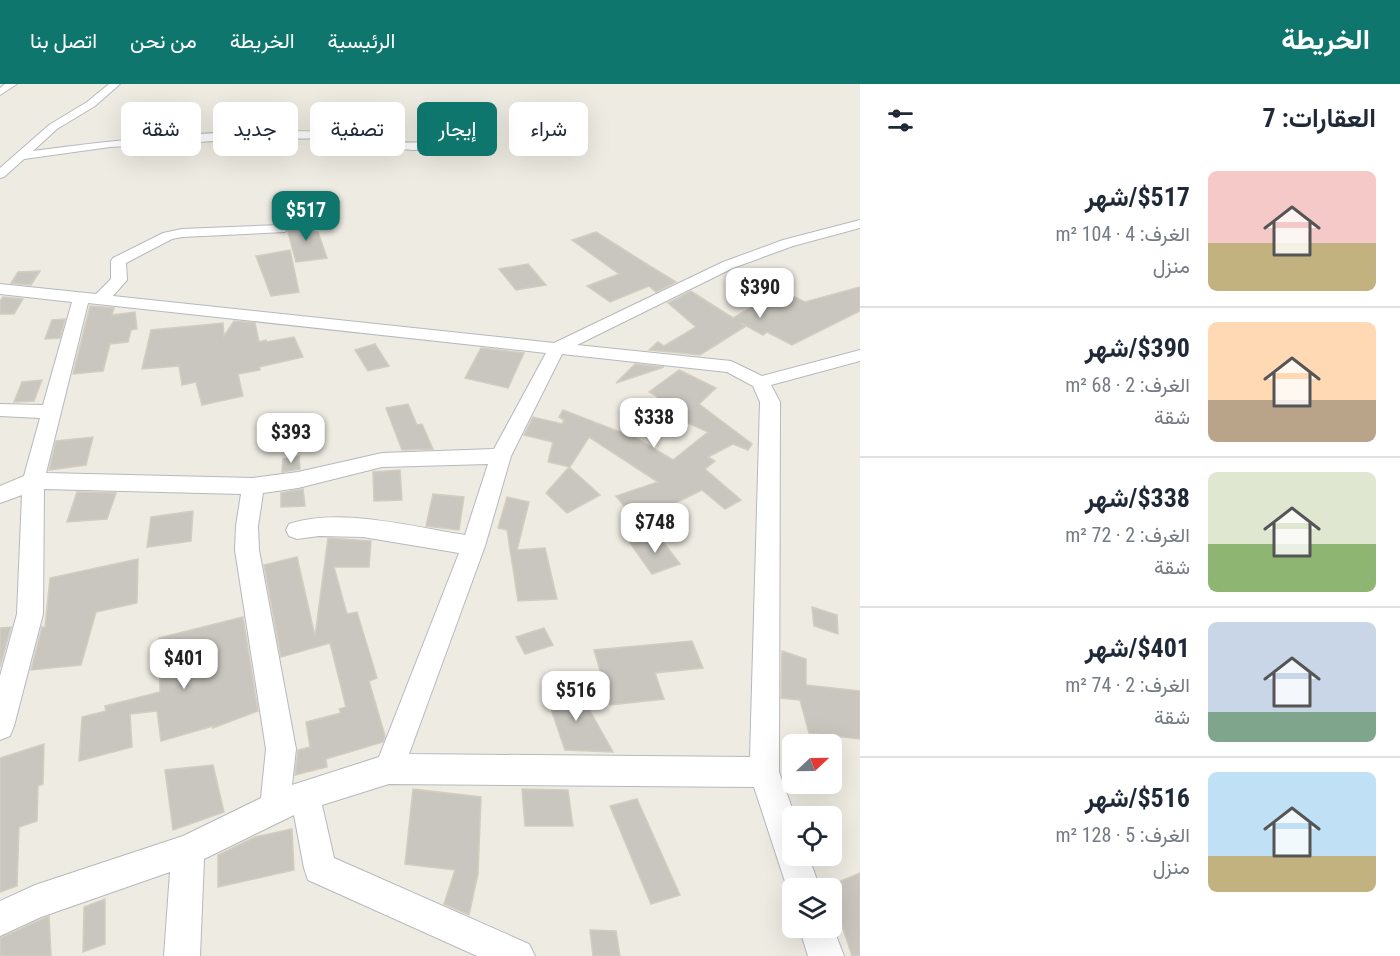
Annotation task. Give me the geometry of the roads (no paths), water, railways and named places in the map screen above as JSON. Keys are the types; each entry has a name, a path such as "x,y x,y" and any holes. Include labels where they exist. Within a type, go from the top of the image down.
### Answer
{"street":[{"path":"0,92 12,84"},
{"path":"0,174 53,127 91,104 115,84"},
{"path":"22,156 110,144 232,137 331,135 379,144 417,147"},
{"path":"389,769 473,546 501,456 556,348 728,265 788,243 860,224"},
{"path":"0,726 30,614 33,481 51,412 91,299 119,280 118,261 168,236 182,233 280,229"},
{"path":"0,289 731,367 760,382 770,402 764,772 782,825"},
{"path":"760,382 860,355"},
{"path":"0,410 51,412"},
{"path":"0,495 33,481 254,486 298,480 382,460 501,456"},
{"path":"254,486 247,526 247,550 281,749 274,807"},
{"path":"297,530 319,526 354,526 473,546"},
{"path":"0,919 35,902 188,850 274,807 305,795 389,769 764,772"},
{"path":"305,795 320,868 517,956"},
{"path":"182,956 188,850"},
{"path":"820,938 826,956"}]}
